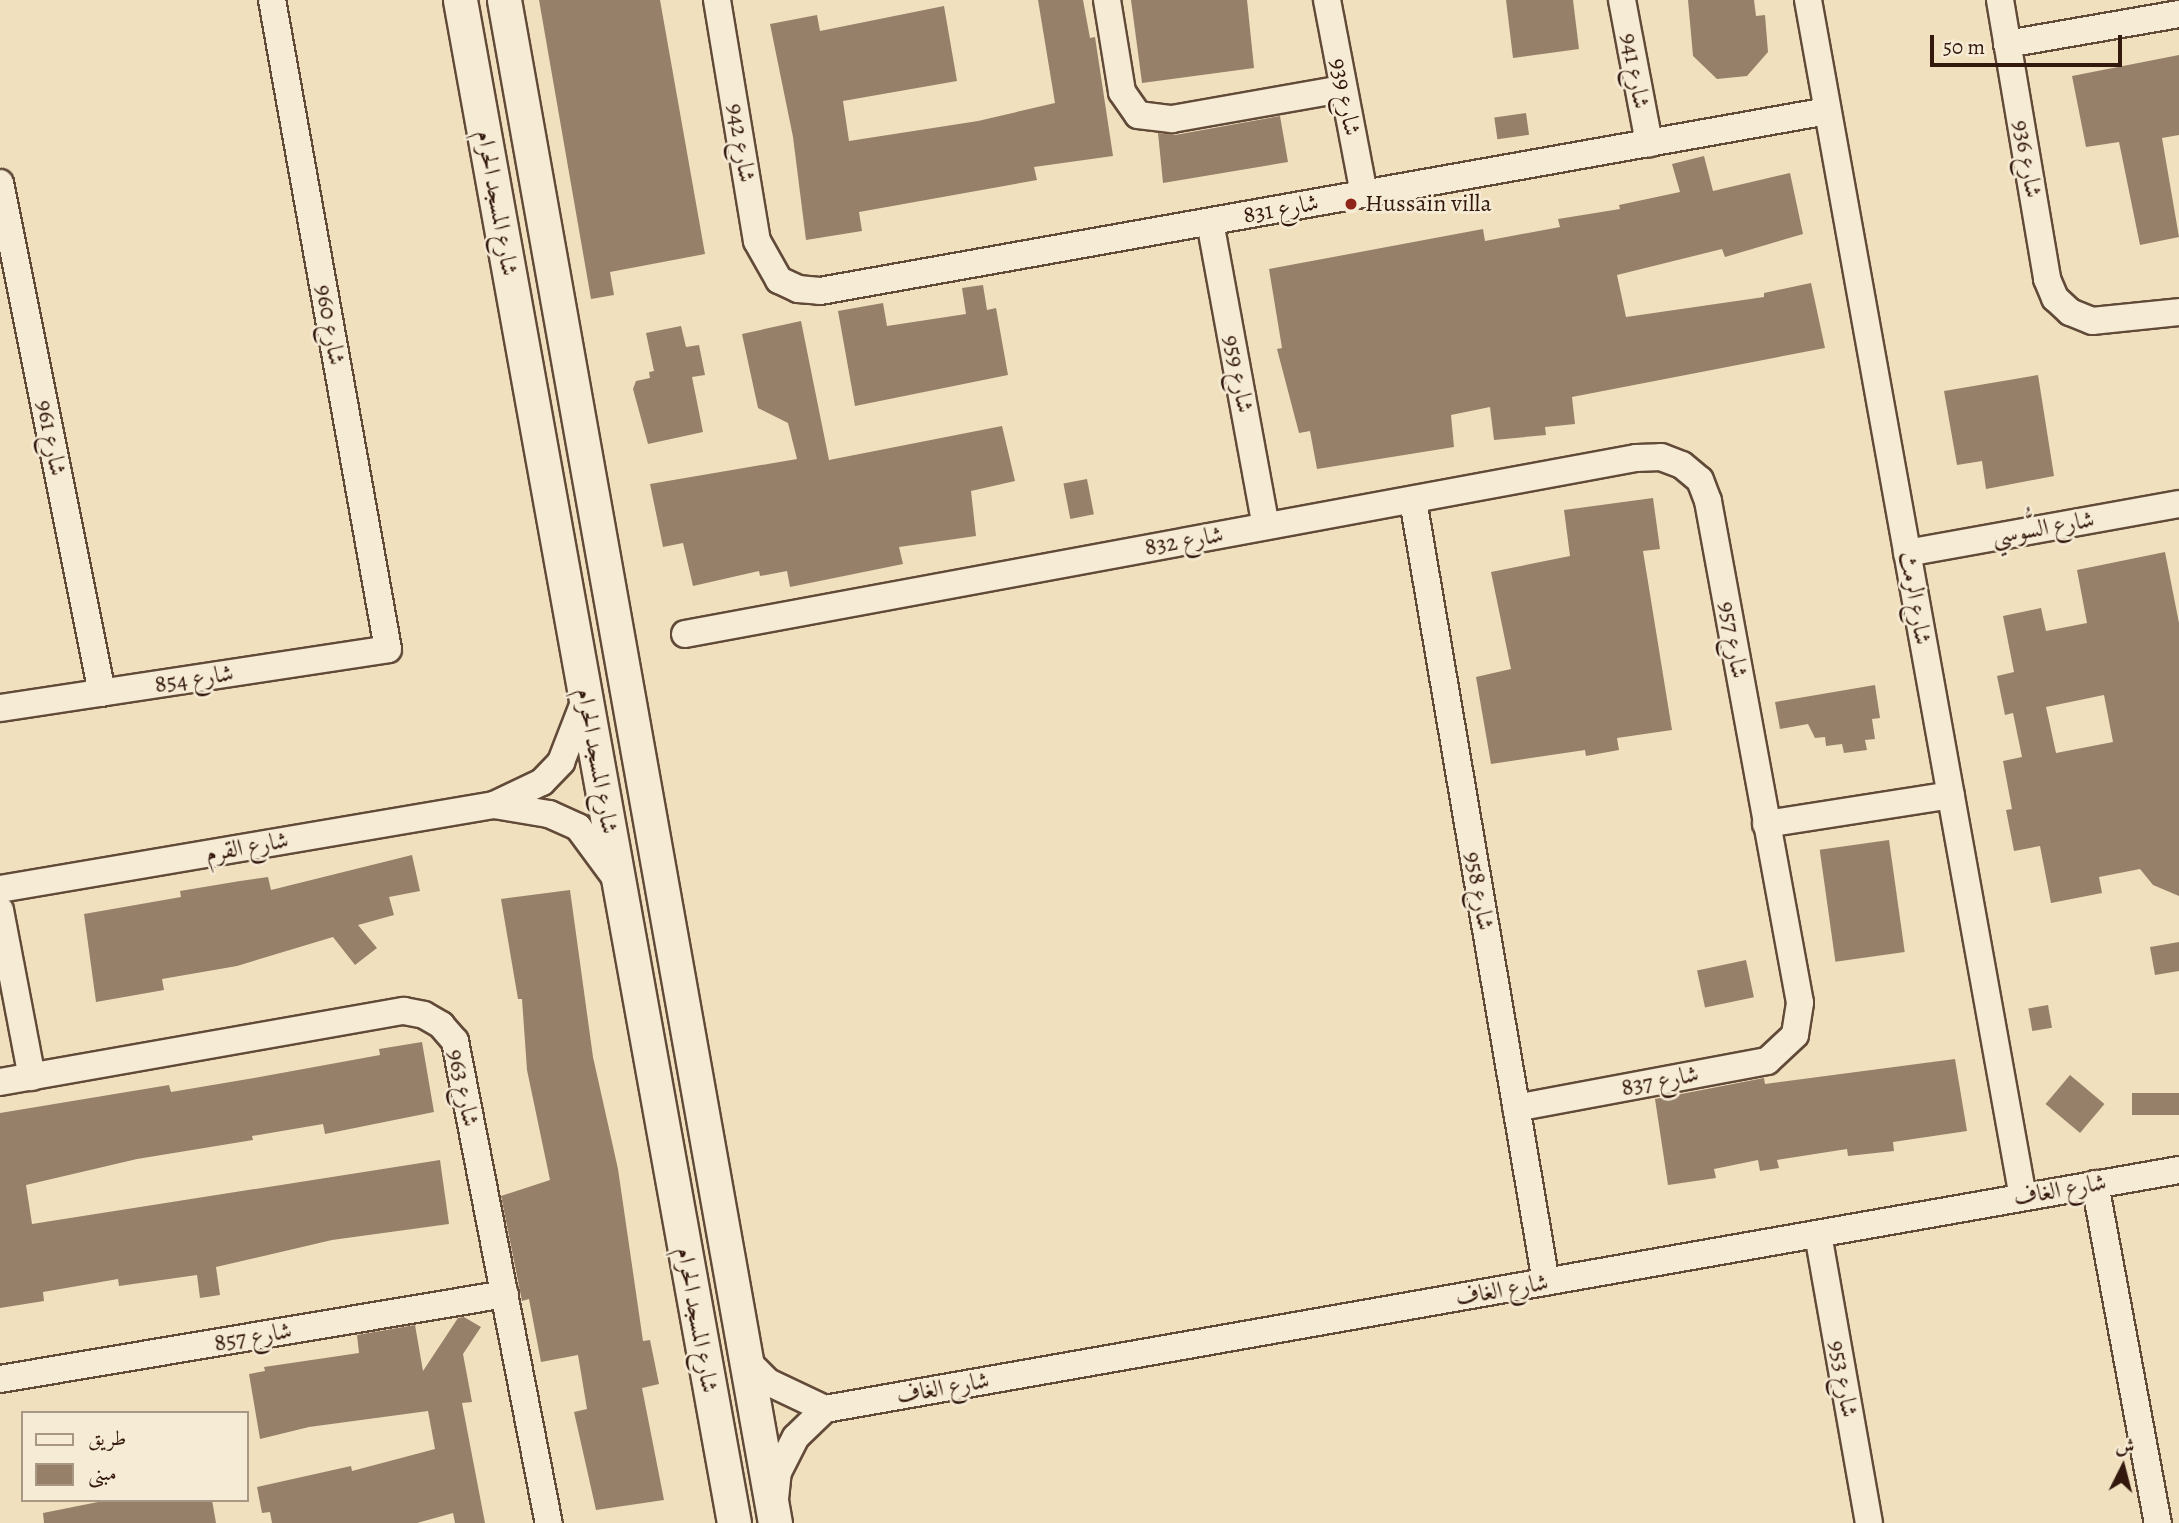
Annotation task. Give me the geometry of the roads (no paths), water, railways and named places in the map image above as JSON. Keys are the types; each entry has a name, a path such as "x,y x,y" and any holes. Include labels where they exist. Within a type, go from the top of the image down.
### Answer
{"street":[{"name":"شارع 960","path":"272,0 388,649"},
{"name":"شارع المسجد الحرام","path":"460,0 734,1523"},
{"name":"شارع المسجد الحرام","path":"504,0 774,1518"},
{"name":"شارع 942","path":"717,0 757,241 779,280"},
{"path":"1107,0 1122,92 1138,115 1172,119 1343,89"},
{"name":"شارع 939","path":"1327,0 1364,194"},
{"name":"شارع 941","path":"1622,0 1648,143"},
{"name":"شارع الرمث","path":"1808,0 2023,1197"},
{"name":"شارع 936","path":"2000,0 2047,279 2056,298 2070,312 2092,321 2117,321 2179,312"},
{"path":"2007,44 2179,14"},
{"name":"شارع 831","path":"779,280 797,289 820,291 1827,111"},
{"name":"شارع 961","path":"0,183 6,245 103,693"},
{"name":"شارع 959","path":"1210,222 1266,526"},
{"name":"شارع 832","path":"685,634 1636,458 1661,457 1682,465"},
{"name":"شارع 957","path":"1682,465 1700,480 1708,502 1800,1003 1795,1035"},
{"name":"شارع 958","path":"1413,500 1546,1282"},
{"name":"شارع السُّوسي","path":"1907,553 2179,504"},
{"name":"شارع 854","path":"0,708 388,649"},
{"name":"شارع القرم","path":"0,890 494,805 542,782 561,761 586,698"},
{"path":"1766,824 1951,794"},
{"name":"شارع القرم","path":"494,805 549,814 578,827 620,885"},
{"path":"0,909 32,1077"},
{"name":"شارع 963","path":"0,1082 404,1011 424,1015 454,1041 549,1523"},
{"name":"شارع 837","path":"1516,1108 1767,1061 1795,1035"},
{"name":"شارع الغاف","path":"825,1409 2179,1170"},
{"path":"2095,1184 2158,1523"},
{"name":"شارع 953","path":"1818,1234 1869,1523"},
{"name":"شارع 857","path":"0,1379 505,1294"},
{"path":"746,1360 777,1387 825,1409 796,1437 778,1472 774,1518"}],"place":[{"name":"Hussain villa","path":"1351,204"}]}
